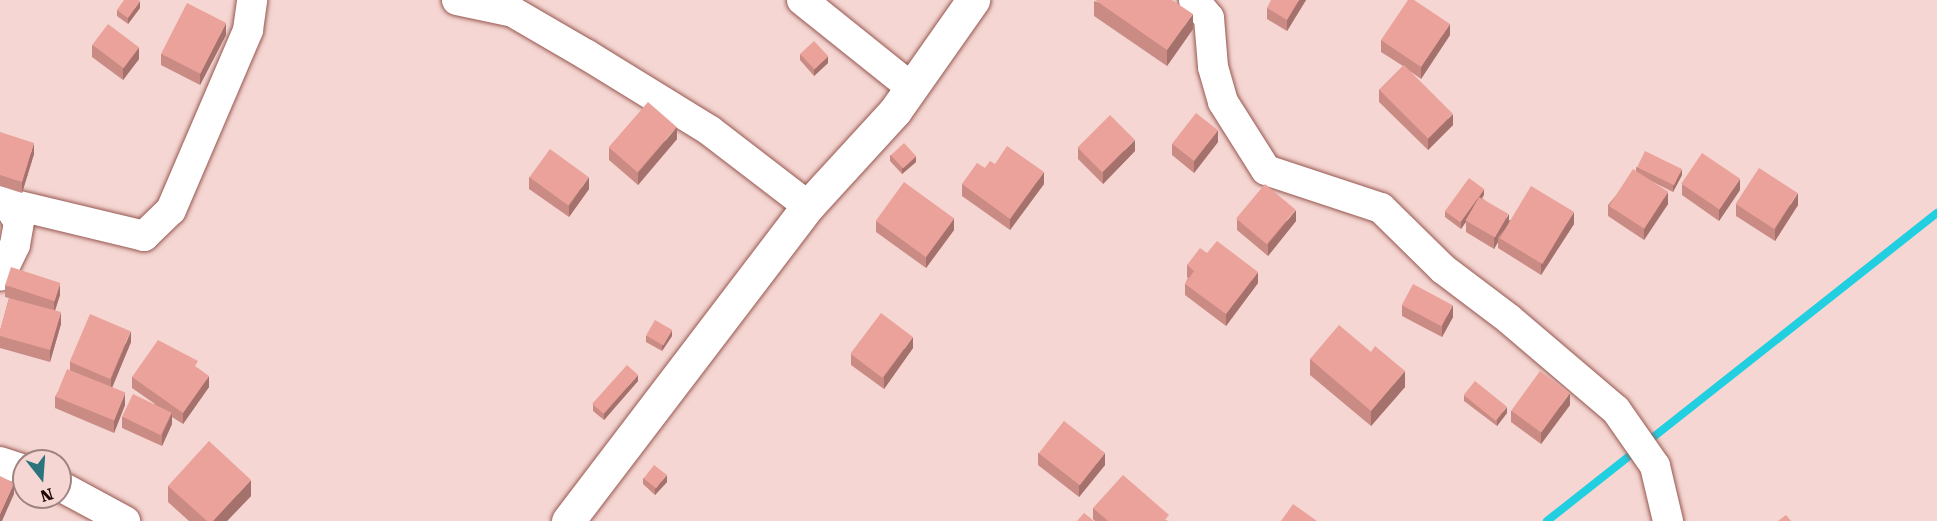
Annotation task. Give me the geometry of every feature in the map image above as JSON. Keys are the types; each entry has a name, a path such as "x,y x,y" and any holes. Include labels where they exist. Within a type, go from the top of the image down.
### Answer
{"street":[{"path":"4,202 144,236 171,210 248,30 252,0"},
{"path":"458,0 513,12 587,55 709,130 808,206"},
{"path":"802,0 912,88"},
{"path":"568,521 589,498 808,206 912,88 973,0"},
{"path":"1194,0 1209,18 1213,67 1223,102 1266,170 1381,208 1443,269 1509,319 1616,410 1655,466 1668,521"},
{"path":"0,276 15,245 19,222 4,202"},
{"path":"72,492 125,521"}],"building":[{"path":"124,0 140,1 128,18 117,10"},
{"path":"1095,0 1172,0 1193,14 1167,50"},
{"path":"1271,0 1299,0 1287,20 1267,8"},
{"path":"1408,0 1414,0 1450,24 1421,67 1381,40"},
{"path":"187,3 226,23 200,74 161,54"},
{"path":"108,24 139,47 123,68 92,45"},
{"path":"814,41 828,56 814,69 800,54"},
{"path":"1404,65 1453,114 1428,139 1379,90"},
{"path":"648,102 677,127 637,172 609,147"},
{"path":"1196,113 1218,130 1194,161 1172,144"},
{"path":"1110,115 1135,140 1102,172 1077,148"},
{"path":"0,132 34,143 22,182 0,175"},
{"path":"904,143 916,156 903,168 891,155"},
{"path":"1007,146 1044,172 1010,219 962,184 977,163 985,168 990,161 995,164"},
{"path":"550,149 589,177 568,206 529,177"},
{"path":"1645,151 1682,169 1674,185 1637,167"},
{"path":"1702,153 1740,179 1719,209 1681,184"},
{"path":"1759,168 1798,193 1774,229 1736,204"},
{"path":"1633,169 1668,192 1644,229 1609,206"},
{"path":"1469,178 1484,189 1460,222 1445,211"},
{"path":"904,182 954,218 926,257 876,221"},
{"path":"1265,184 1296,210 1267,244 1236,218"},
{"path":"1531,186 1574,212 1542,264 1500,238"},
{"path":"1479,197 1508,214 1495,237 1466,220"},
{"path":"1217,241 1258,272 1226,314 1185,284 1194,271 1187,265 1200,248 1207,253"},
{"path":"11,267 60,283 55,301 5,285"},
{"path":"1413,284 1453,305 1441,326 1402,305"},
{"path":"9,298 61,312 50,350 0,336"},
{"path":"881,313 913,337 882,378 850,354"},
{"path":"90,314 131,331 110,379 70,362"},
{"path":"655,320 672,330 663,346 646,336"},
{"path":"1339,325 1371,352 1375,346 1405,371 1371,411 1310,359"},
{"path":"158,340 198,361 195,366 209,376 183,413 132,377"},
{"path":"627,365 638,375 603,414 592,404"},
{"path":"67,369 125,393 114,420 56,397"},
{"path":"1540,371 1570,393 1541,432 1511,411"},
{"path":"1475,381 1507,407 1496,421 1464,395"},
{"path":"133,394 172,413 161,435 122,416"},
{"path":"1064,421 1105,453 1080,485 1039,453"},
{"path":"209,441 251,480 213,521 207,521 168,486"},
{"path":"654,465 667,475 656,488 644,478"},
{"path":"1123,475 1169,515 1164,521 1108,521 1093,508"},
{"path":"0,476 12,482 12,487 0,514"},
{"path":"1293,504 1317,521 1281,521"},
{"path":"1084,513 1094,521 1077,521"},
{"path":"1786,515 1791,521 1778,521"}],"waterway":[{"path":"1547,521 1937,213"}]}
